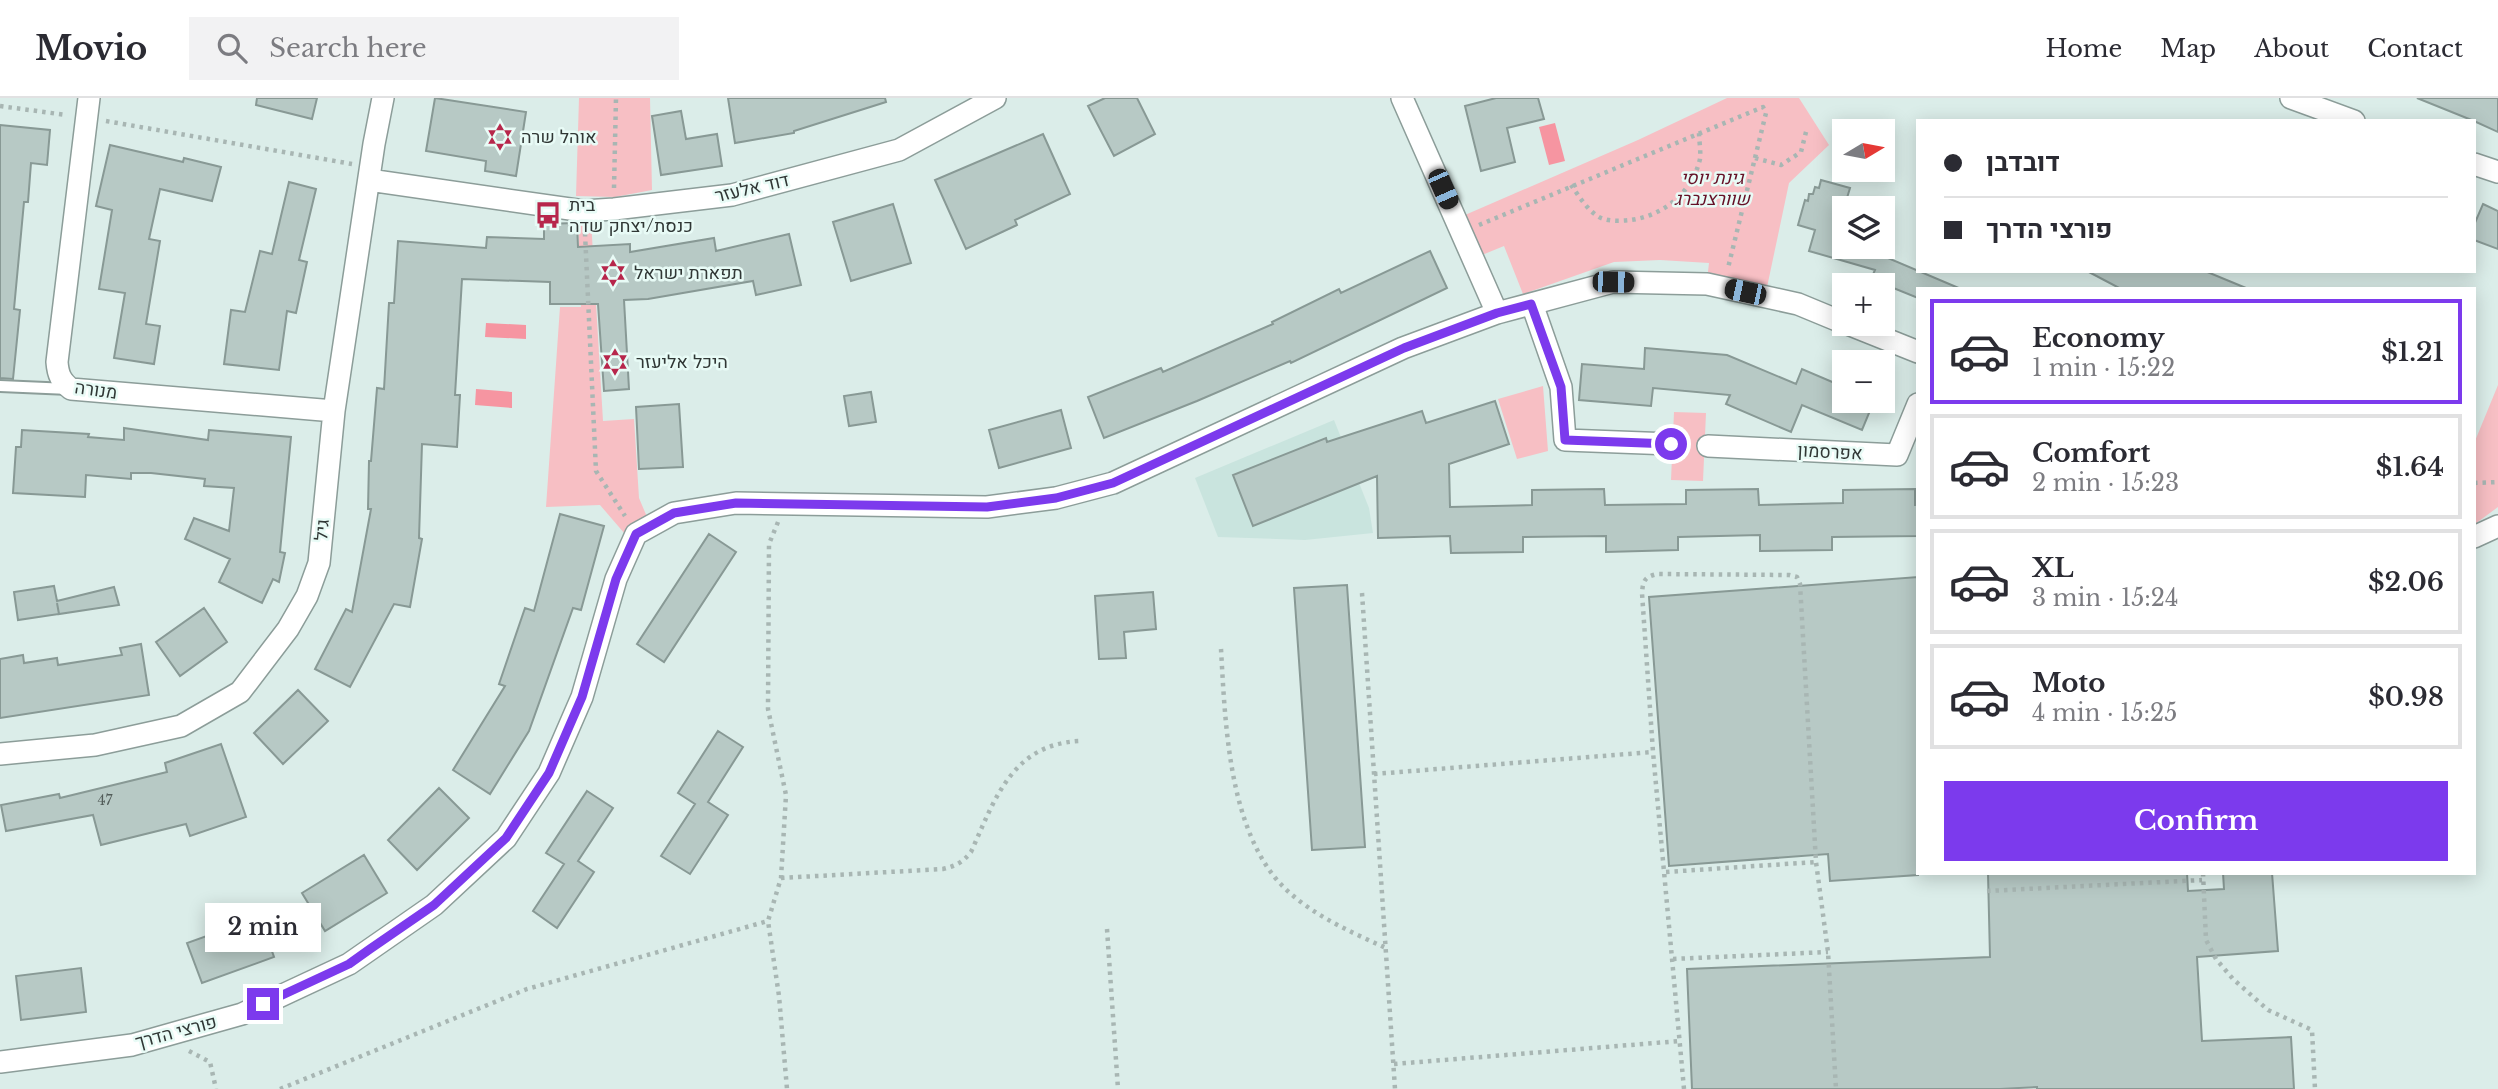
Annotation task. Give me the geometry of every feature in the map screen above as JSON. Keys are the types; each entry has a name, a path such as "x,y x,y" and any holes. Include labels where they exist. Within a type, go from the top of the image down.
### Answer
{"street":[{"name":"גיל","path":"0,754 95,745 181,726 240,692 288,629 307,596 319,563 334,411 383,98"},
{"name":"דוד אלעזר","path":"370,173 584,211 732,195 899,149 995,98"},
{"path":"1402,98 1497,313"},
{"path":"2291,98 2349,119"},
{"name":"מנורה","path":"88,108 58,362 58,373 63,382 71,389 334,411"},
{"path":"2476,165 2498,172"},
{"path":"636,534 674,513 736,503 987,507 1056,498 1113,483 1404,348 1497,313 1613,282 1707,284 1798,304 1832,317"},
{"path":"1531,304 1561,387 1565,440 1671,444"},
{"path":"1878,336 1916,351"},
{"name":"אפרסמון","path":"1708,446 1897,455 1916,409"},
{"path":"2476,536 2498,526"},
{"name":"פורצי הדרך","path":"0,1062 131,1045 242,1014 349,964 434,905 506,838 549,773 582,697 616,579 636,534"}],"lane":[{"path":"0,386 71,389"}],"path":[{"path":"614,209 616,98"},
{"path":"0,106 88,108 370,173"},
{"path":"1462,232 1699,132 1765,108 1766,114 1729,261 1725,288"},
{"path":"1755,158 1781,165 1801,152 1807,128"},
{"path":"1571,185 1584,203 1600,218 1615,221 1646,217 1673,203 1684,191 1700,158 1699,132"},
{"path":"584,211 596,471 636,534"},
{"path":"2476,483 2498,482"},
{"path":"786,505 769,544 768,709 786,795 781,878 768,920 779,996 787,1089"},
{"path":"1684,1089 1653,752 1643,582 1648,576 1657,573 1797,577 1801,594 1816,862 1828,952 1836,1089"},
{"path":"1362,593 1395,1089"},
{"path":"1221,649 1225,727 1234,775 1251,838 1271,873 1300,900 1344,929 1385,948"},
{"path":"781,878 943,869 954,866 971,852 1010,774 1024,760 1047,747 1080,741"},
{"path":"1374,774 1653,752"},
{"path":"1666,872 1816,862"},
{"path":"2203,875 2206,940 2216,959 2233,979 2268,1010 2312,1030 2315,1089"},
{"path":"1987,891 2203,880"},
{"path":"280,1089 527,989 768,920"},
{"path":"1107,929 1118,1089"},
{"path":"1673,959 1828,952"},
{"path":"1394,1064 1680,1041"}],"shaded area":[{"path":"1555,123 1565,161 1549,165 1539,127"},
{"path":"486,323 526,325 526,339 485,337"},
{"path":"476,389 512,392 512,408 475,405"},
{"path":"1334,420 1369,508 1373,533 1305,540 1218,537 1195,478"}],"green space":[{"path":"579,98 650,98 652,190 615,197 576,196"},
{"name":"גינת יוסי שוורצנברג","path":"1727,98 1799,98 1829,145 1789,183 1766,292 1707,280 1709,263 1660,260 1614,262 1523,294 1504,246 1482,255 1465,215"},
{"path":"591,220 603,421 634,419 639,498 650,524 631,541 600,505 546,507 560,307 581,307 578,221"},
{"path":"2498,385 2498,507 2476,523 2476,439"},
{"path":"1543,386 1548,451 1517,459 1498,399"},
{"path":"1674,412 1706,413 1703,481 1671,480"}],"building":[{"path":"257,98 317,98 312,119 256,105"},
{"path":"435,98 526,112 516,176 485,171 486,161 426,151"},
{"path":"728,98 885,98 886,102 794,133 735,143"},
{"path":"1105,98 1137,98 1155,134 1114,156 1088,106"},
{"path":"1496,98 1538,98 1544,119 1507,128 1515,162 1481,171 1465,106"},
{"path":"2417,98 2498,98 2498,132 2476,122 2476,119 2469,119"},
{"path":"681,111 686,139 717,134 722,166 661,175 652,116"},
{"path":"0,125 50,130 47,165 31,163 28,202 24,202 14,309 20,310 13,379 0,378"},
{"path":"1043,134 1070,194 1015,220 1017,225 966,249 935,180"},
{"path":"110,145 183,162 184,158 221,167 212,201 160,189 149,239 160,241 146,324 160,326 154,364 114,358 125,293 99,289 112,210 96,206"},
{"path":"1821,180 1850,188 1848,196 1832,196 1832,258 1809,251 1815,230 1798,225 1805,200 1808,201 1809,194 1813,194 1815,187 1819,188"},
{"path":"289,182 316,189 299,260 307,262 296,313 287,311 279,370 224,364 231,310 245,312 260,251 272,254"},
{"path":"893,204 911,263 851,281 833,222"},
{"path":"2483,204 2498,211 2498,249 2476,241 2476,220"},
{"path":"577,223 578,247 630,244 630,252 714,238 716,251 789,234 801,285 756,295 753,281 648,299 624,300 629,389 604,391 598,304 550,304 550,282 462,279 455,395 460,395 457,447 422,444 419,538 422,539 410,607 394,604 350,687 315,669 346,609 352,612 371,509 368,509 369,461 377,388 384,389 389,303 394,303 398,241 486,248 487,237 544,239 544,224"},
{"path":"1430,251 1447,288 1291,363 1290,361 1104,438 1088,397 1161,368 1163,372 1273,324 1272,322 1339,289 1341,293"},
{"path":"1837,259 1890,259 1916,270 1916,273 1923,273 1956,287 1916,287 1916,297 1895,289 1895,273 1874,273 1875,270"},
{"path":"2091,273 2210,273 2244,287 2117,287"},
{"path":"1645,348 1727,355 1796,384 1802,369 1832,382 1832,413 1869,413 1862,430 1802,405 1791,432 1726,404 1730,395 1653,388 1651,406 1579,400 1582,364 1644,369"},
{"path":"871,392 876,422 849,426 844,396"},
{"path":"1495,401 1509,444 1449,464 1450,507 1532,505 1532,490 1604,489 1605,505 1686,504 1686,490 1758,489 1759,505 1843,503 1843,490 1915,489 1916,536 1832,537 1832,550 1760,551 1760,535 1678,537 1678,550 1606,552 1606,536 1523,537 1523,552 1451,553 1450,536 1378,538 1377,476 1253,526 1233,475 1326,438 1327,442 1422,411 1426,423"},
{"path":"679,404 683,467 639,469 636,407"},
{"path":"1061,410 1071,448 999,468 989,430"},
{"path":"124,428 208,440 209,430 291,437 280,552 285,553 279,582 273,579 262,603 219,582 230,559 185,539 194,518 229,531 234,488 204,486 205,479 131,473 131,479 86,475 85,497 13,493 16,447 21,447 22,430 89,434 88,437 124,440"},
{"path":"560,514 604,526 581,610 573,608 529,731 490,794 453,770 505,686 499,684 525,608 534,611"},
{"path":"709,534 736,552 664,662 637,644"},
{"path":"1916,577 1918,875 1830,881 1828,854 1669,866 1649,597"},
{"path":"1347,585 1365,847 1312,850 1294,588"},
{"path":"54,586 57,601 114,587 119,605 18,620 14,592"},
{"path":"1153,592 1156,629 1124,632 1126,658 1099,659 1095,596"},
{"path":"204,608 227,642 180,676 156,642"},
{"path":"141,644 149,695 0,718 0,659 23,655 24,663 57,658 58,665 122,655 120,648"},
{"path":"298,690 328,721 283,764 254,733"},
{"path":"718,731 743,747 708,802 728,815 690,874 661,856 695,804 678,793"},
{"path":"221,744 246,817 190,836 186,824 101,845 93,815 6,831 1,805 59,794 60,798 167,772 165,763"},
{"path":"439,788 469,818 417,870 388,840"},
{"path":"587,791 613,808 578,861 594,872 557,928 533,911 564,864 546,853"},
{"path":"364,855 387,893 325,931 302,893"},
{"path":"1988,875 2187,875 2188,891 2224,889 2223,875 2272,875 2278,951 2197,957 2202,1041 2291,1037 2294,1089 1692,1089 1687,969 1990,957"},
{"path":"260,917 274,957 202,983 187,943"},
{"path":"81,968 86,1012 21,1020 16,976"}],"place":[{"name":"אוהל שרה","path":"500,137"},
{"name":"בית כנסת/יצחק שדה","path":"548,215"},
{"name":"תפארת ישראל","path":"613,273"},
{"name":"היכל אליעזר","path":"615,362"}],"route":[{"path":"263,1004 349,964 434,905 506,838 549,773 582,697 616,579 636,534 674,513 736,503 987,507 1056,498 1113,483 1404,348 1497,313 1531,304 1561,387 1565,440 1671,444"}]}
